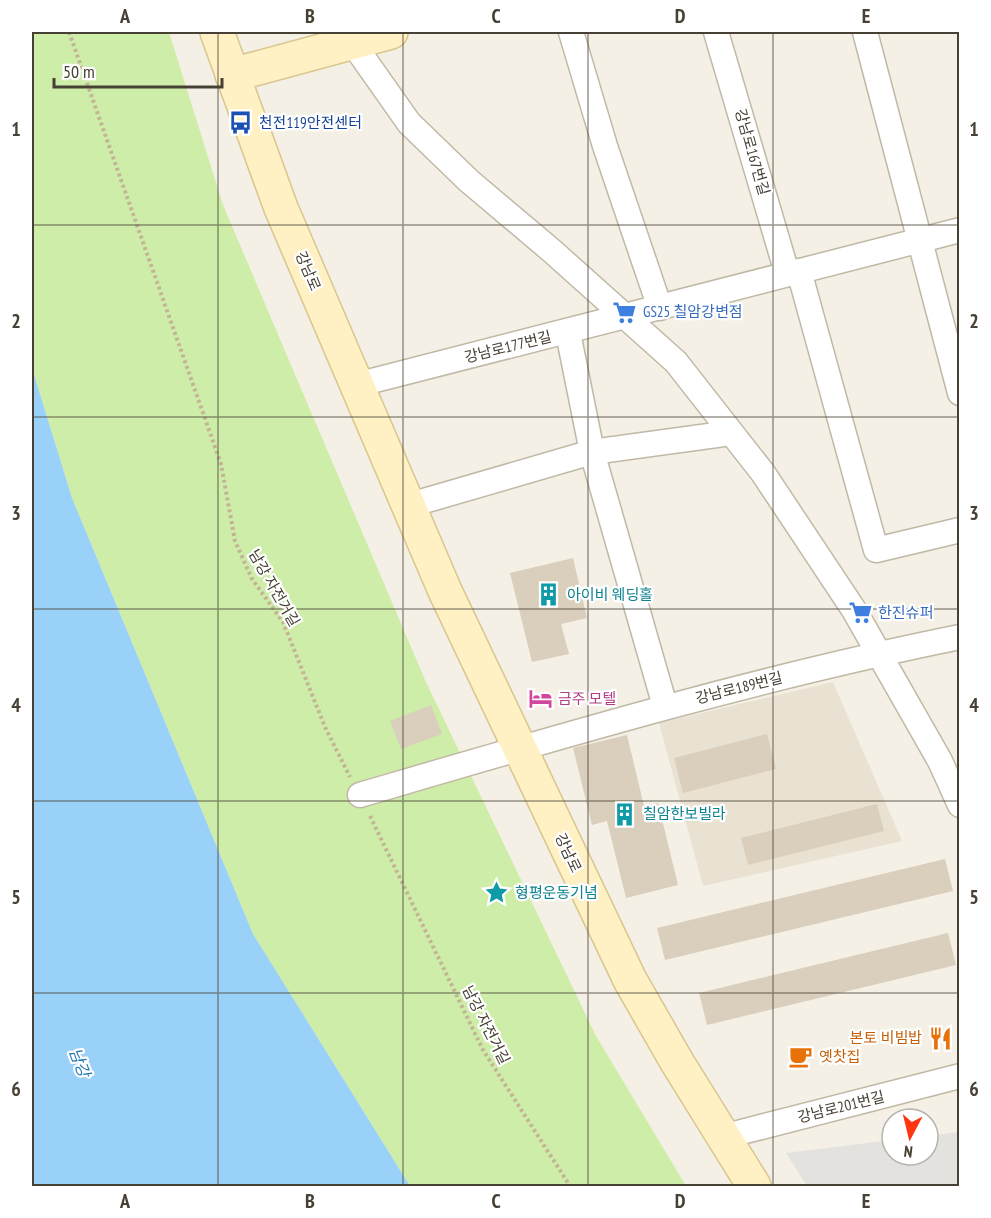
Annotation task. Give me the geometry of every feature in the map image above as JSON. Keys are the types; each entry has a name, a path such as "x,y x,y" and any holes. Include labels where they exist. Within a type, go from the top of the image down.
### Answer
{"street":[{"name":"강남로","path":"217,32 281,208 445,591 630,980 722,1137 754,1186"},
{"path":"232,75 351,37 391,32"},
{"path":"571,32 605,146 660,308"},
{"name":"강남로167번길","path":"716,32 793,272"},
{"path":"865,32 960,393"},
{"path":"351,37 409,123 469,181 552,251 676,362 763,473 848,601 940,761 960,806"},
{"name":"강남로177번길","path":"356,385 568,333 624,316 960,230"},
{"path":"793,272 876,550 960,530"},
{"path":"568,333 592,452 665,706"},
{"path":"410,505 592,452 732,433"},
{"name":"강남로189번길","path":"360,795 665,706 877,654 960,637"},
{"name":"강남로201번길","path":"722,1137 960,1076"}],"path":[{"name":"남강 자전거길","path":"69,32 221,464 236,541 252,579 283,622 325,727 483,1050 570,1186"}],"shaded area":[{"path":"833,682 902,841 703,886 659,723"},
{"path":"959,1132 959,1186 807,1186 786,1153 880,1141 880,1167 940,1167 940,1134"}],"green space":[{"path":"32,32 169,32 223,205 425,680 596,1036 686,1186 410,1186 253,934 72,498 32,368"}],"water":[{"name":"남강","path":"32,368 72,498 253,934 410,1186 32,1186"}],"building":[{"name":"아이비 웨딩홀","path":"573,558 587,618 561,624 569,654 532,662 510,573"},
{"path":"431,705 442,734 401,749 390,721"},
{"path":"767,734 776,769 683,793 674,758"},
{"name":"칠암한보빌라","path":"627,735 644,806 658,803 678,885 626,898 607,821 592,825 573,748"},
{"path":"877,804 884,831 748,865 741,838"},
{"path":"945,859 953,891 665,960 657,928"},
{"path":"948,933 956,965 707,1025 699,993"}],"place":[{"name":"천전119안전센터","path":"241,123"},
{"name":"GS25 칠암강변점","path":"625,312"},
{"name":"아이비 웨딩홀","path":"549,595"},
{"name":"한진슈퍼","path":"860,613"},
{"name":"금주 모텔","path":"540,699"},
{"name":"칠암한보빌라","path":"625,814"},
{"name":"형평운동기념","path":"497,893"},
{"name":"본토 비빔밥","path":"940,1038"},
{"name":"옛찻집","path":"801,1057"}]}
